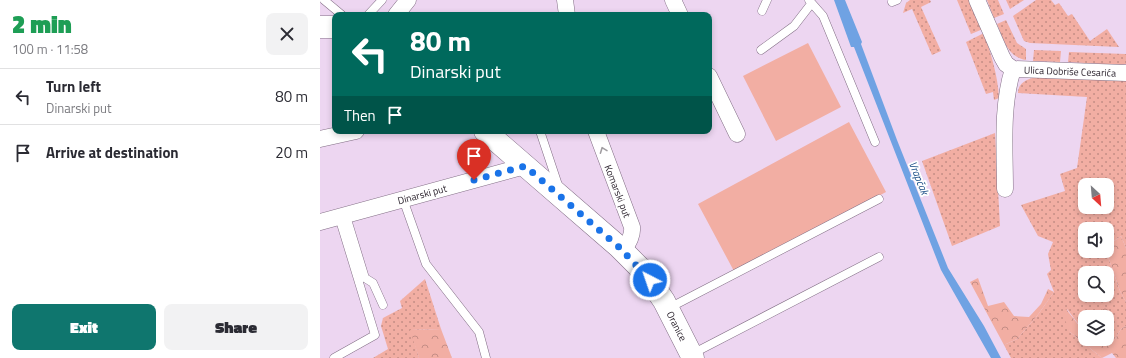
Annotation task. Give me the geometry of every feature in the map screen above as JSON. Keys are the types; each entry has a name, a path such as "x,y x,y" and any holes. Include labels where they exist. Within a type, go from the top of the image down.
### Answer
{"main road":[{"path":"320,27 332,27"},
{"name":"Oranice","path":"488,134 623,251 645,273 668,308 692,356"}],"street":[{"path":"398,12 408,0"},
{"path":"565,0 567,12"},
{"path":"673,0 679,12"},
{"name":"Ulica Dobriše Cesarića","path":"977,0 1002,57 1006,64 1013,69 1126,73"},
{"name":"Ulica Dobriše Cesarića","path":"1005,189 1006,110 1008,85 1013,69"},
{"path":"712,82 737,134"},
{"path":"320,139 342,134"},
{"name":"Komarski put","path":"597,134 632,227 633,233 623,251"},
{"name":"Dinarski put","path":"320,222 525,166"}],"lane":[{"path":"324,0 338,12"},
{"path":"371,12 382,0"},
{"path":"762,11 767,0"},
{"path":"760,50 794,26 810,2 823,16 875,142"},
{"path":"541,134 562,197"},
{"path":"403,199 426,264 479,332 486,358"},
{"path":"668,308 879,199"},
{"path":"343,216 365,278 373,282 382,305"},
{"path":"334,358 375,335 343,216"},
{"path":"692,356 879,258"}],"green space":[{"path":"910,0 930,0 931,2 921,7 941,51 932,55 912,9 903,13 906,3"},
{"path":"957,0 970,0 983,29 971,34"},
{"path":"987,0 998,0 1004,14 994,18"},
{"path":"1006,0 1024,0 1010,9"},
{"path":"1036,0 1051,0 1055,5 1059,3 1068,16 1072,14 1090,41 1107,29 1119,47 1030,43 1024,41 1013,16"},
{"path":"1006,20 1017,43 1026,49 1026,60 1014,55 1004,41 997,24"},
{"path":"984,33 996,73 999,98 994,100 993,92 986,94 966,42"},
{"path":"808,43 841,107 776,141 743,76"},
{"path":"1034,50 1061,51 1060,62 1033,61"},
{"path":"1069,52 1126,54 1126,64 1120,65 1068,62"},
{"path":"1036,77 1126,81 1126,248 1121,236 1114,241 1114,222 1078,222 1078,258 1108,258 1111,266 1078,266 1078,302 1114,302 1114,274 1120,291 1126,302 1126,326 1121,329 1114,339 1114,310 1104,310 1101,305 1103,310 1078,310 1078,324 1067,309 1070,332 1078,338 1078,346 1087,346 1102,358 1011,358 1004,345 1017,339 1037,316 1054,292 1047,274 1051,270 1048,254 1053,242 1038,236 1021,205 1065,191 1060,174 1077,168 1087,97 1018,93 1021,84 1026,80"},
{"path":"849,122 886,192 735,273 698,204"},
{"path":"995,133 1000,226 952,246 922,161"},
{"path":"1121,236 1126,248 1126,302 1120,291 1114,274 1114,266 1111,266 1108,258 1114,258 1114,241"},
{"path":"978,278 988,306 1004,302 1014,316 1029,317 1041,304 1048,289 1054,292 1037,316 1017,339 1004,345 970,282"},
{"path":"425,279 441,329 411,330 419,358 373,358 388,349 381,326 383,318 402,308 400,301"},
{"path":"1100,305 1109,308 1109,310 1102,310"},
{"path":"1066,309 1078,324 1078,338 1070,332 1063,315"},
{"path":"1126,326 1126,358 1116,358 1112,353 1102,358 1087,346 1114,346 1114,339 1121,329"},
{"path":"441,329 452,358 419,358 410,330"}],"water":[{"path":"834,0 845,0 862,42 861,44 897,140 948,268 984,326 1001,358 991,358 941,270 854,47 851,47"}],"route":[{"path":"474,180 525,166 619,247 650,280"}],"water label":[{"name":"Vrapčak","path":"919,178"}]}
